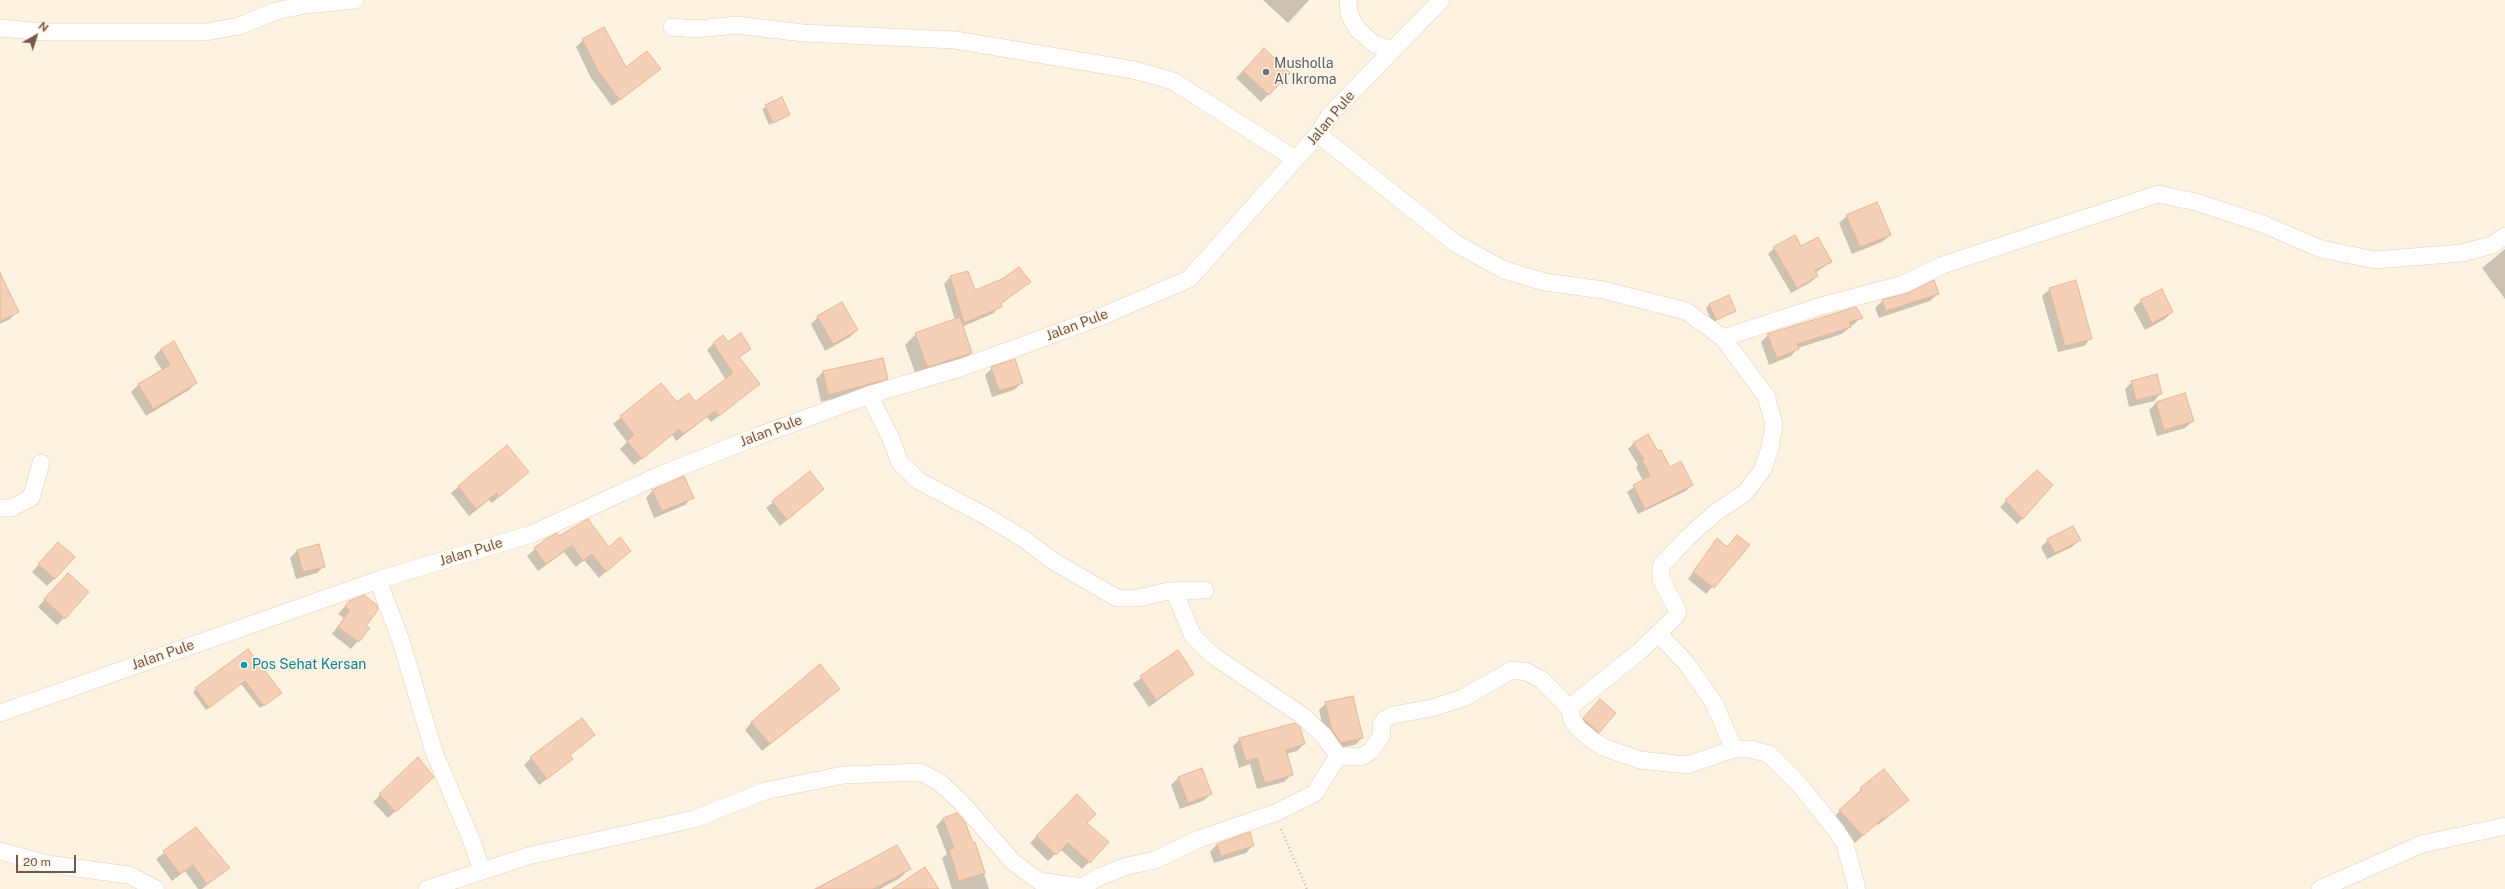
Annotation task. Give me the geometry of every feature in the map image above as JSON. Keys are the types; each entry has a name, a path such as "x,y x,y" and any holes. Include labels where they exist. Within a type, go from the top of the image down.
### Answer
{"street":[{"path":"0,28 44,32 206,32 239,26 276,12 298,7 355,0"},
{"path":"1348,0 1349,14 1357,29 1374,44 1393,50"},
{"name":"Jalan Pule","path":"0,713 378,580 532,534 660,475 869,395 960,368 1100,317 1189,279 1318,134 1329,116 1441,0"},
{"path":"672,27 696,30 737,25 803,33 955,40 1134,70 1173,81 1295,159"},
{"path":"1318,134 1455,243 1504,270 1545,282 1603,290 1686,311 1723,338 1766,396 1774,424 1770,448 1763,469 1745,493 1698,528 1662,566 1661,580 1678,612 1659,634 1608,678 1568,708"},
{"path":"1723,338 1821,306 1904,284 1943,266 2158,194 2196,202 2263,224 2321,249 2375,260 2462,253 2492,245 2505,236"},
{"path":"869,395 891,439 900,463 919,481 990,519 1024,540 1052,560 1117,598 1138,598 1174,591 1205,590"},
{"path":"0,508 11,508 31,498 41,463"},
{"path":"378,580 402,641 434,752 471,839 482,872"},
{"path":"1174,591 1193,636 1212,655 1249,682 1303,716 1324,736 1338,756"},
{"path":"1659,634 1687,664 1714,702 1734,748"},
{"path":"1338,756 1361,757 1371,751 1382,735 1381,725 1385,719 1393,715 1432,708 1463,698 1512,670 1527,672 1542,680 1568,708 1576,724 1592,740 1603,747 1640,760 1687,765 1734,748 1750,749 1769,754 1799,784 1835,829 1844,844 1857,889"},
{"path":"427,889 528,856 694,819 765,791 844,775 920,772 939,782 960,801 998,846 1023,869 1039,880 1080,888 1101,876 1127,866 1155,860 1199,839 1275,813 1315,793 1338,756"},
{"path":"2320,889 2422,844 2505,826"},
{"path":"0,851 47,864 129,875 156,889"}],"path":[{"path":"1275,813 1307,889"}],"building":[{"path":"604,27 626,67 647,51 661,69 620,100 598,71 582,39"},
{"name":"Musholla Al Ikroma","path":"1264,48 1290,73 1269,95 1243,71"},
{"path":"782,97 790,115 773,123 765,105"},
{"path":"1877,202 1891,235 1860,247 1846,215"},
{"path":"1795,235 1801,246 1818,237 1832,262 1815,270 1818,276 1797,288 1773,247"},
{"path":"1019,267 1031,282 1001,303 1002,307 964,323 950,276 968,271 975,290 1002,279"},
{"path":"0,273 19,312 0,321"},
{"path":"1934,280 1939,294 1886,311 1882,300 1908,293"},
{"path":"2076,280 2092,339 2065,346 2049,288"},
{"path":"2162,289 2173,312 2152,323 2140,300"},
{"path":"1729,295 1736,311 1716,320 1709,304"},
{"path":"842,302 858,330 833,344 817,316"},
{"path":"1856,307 1863,318 1849,322 1851,327 1797,344 1799,349 1777,358 1767,334"},
{"path":"960,317 972,353 927,367 915,333"},
{"path":"741,333 751,349 739,357 760,384 719,416 715,411 683,434 679,429 642,459 627,441 634,435 620,416 661,383 677,402 689,393 695,402 733,373 713,343 723,335 728,342"},
{"path":"174,341 197,383 153,409 138,384 170,365 161,349"},
{"path":"883,358 888,379 828,395 823,371"},
{"path":"1015,359 1023,383 999,391 991,367"},
{"path":"2157,374 2162,394 2136,400 2131,381"},
{"path":"2185,393 2194,421 2164,430 2156,402"},
{"path":"1648,434 1658,451 1661,450 1670,467 1681,461 1693,485 1645,509 1633,485 1650,476 1642,460 1644,459 1633,443"},
{"path":"507,445 529,472 499,497 497,493 476,509 458,486"},
{"path":"2037,470 2053,485 2023,519 2005,500"},
{"path":"810,471 824,489 787,520 772,501"},
{"path":"684,476 694,498 662,511 652,490"},
{"path":"588,519 609,547 620,537 631,551 606,572 592,554 583,561 572,545 546,564 534,548 557,533 559,536"},
{"path":"2073,526 2081,540 2055,553 2047,539"},
{"path":"1737,535 1750,545 1714,588 1693,572 1717,538 1727,547"},
{"path":"58,542 75,557 55,579 38,564"},
{"path":"319,544 325,567 303,572 297,550"},
{"path":"68,573 89,592 65,619 44,599"},
{"path":"364,595 377,605 378,610 366,626 370,628 359,642 338,627 350,610 345,606 349,601"},
{"name":"Pos Sehat Kersan","path":"248,649 282,693 264,706 245,681 209,708 195,688"},
{"path":"1178,650 1194,674 1156,700 1140,676"},
{"path":"820,664 840,689 770,744 751,722"},
{"path":"1353,696 1363,738 1341,743 1332,730 1325,702"},
{"path":"1600,699 1616,713 1599,733 1583,718"},
{"path":"582,718 595,735 570,755 573,759 547,779 530,757"},
{"path":"1295,723 1300,727 1305,744 1286,750 1293,775 1265,783 1257,758 1246,761 1239,738"},
{"path":"418,757 434,777 396,812 379,794"},
{"path":"1202,768 1212,794 1188,803 1178,777"},
{"path":"1884,769 1909,800 1885,819 1884,817 1863,836 1839,810 1862,790 1860,788"},
{"path":"1077,794 1096,814 1087,823 1109,842 1090,863 1068,843 1056,855 1036,836"},
{"path":"957,813 965,822 973,843 975,842 985,873 959,881 949,850 954,848 943,818"},
{"path":"196,827 230,868 207,884 193,865 180,874 163,851"},
{"path":"1250,832 1254,846 1221,856 1217,844"},
{"path":"897,845 911,869 873,889 816,889"},
{"path":"925,867 939,889 892,889"}],"place":[{"name":"Musholla Al Ikroma","path":"1266,72"},
{"name":"Pos Sehat Kersan","path":"244,665"}]}
